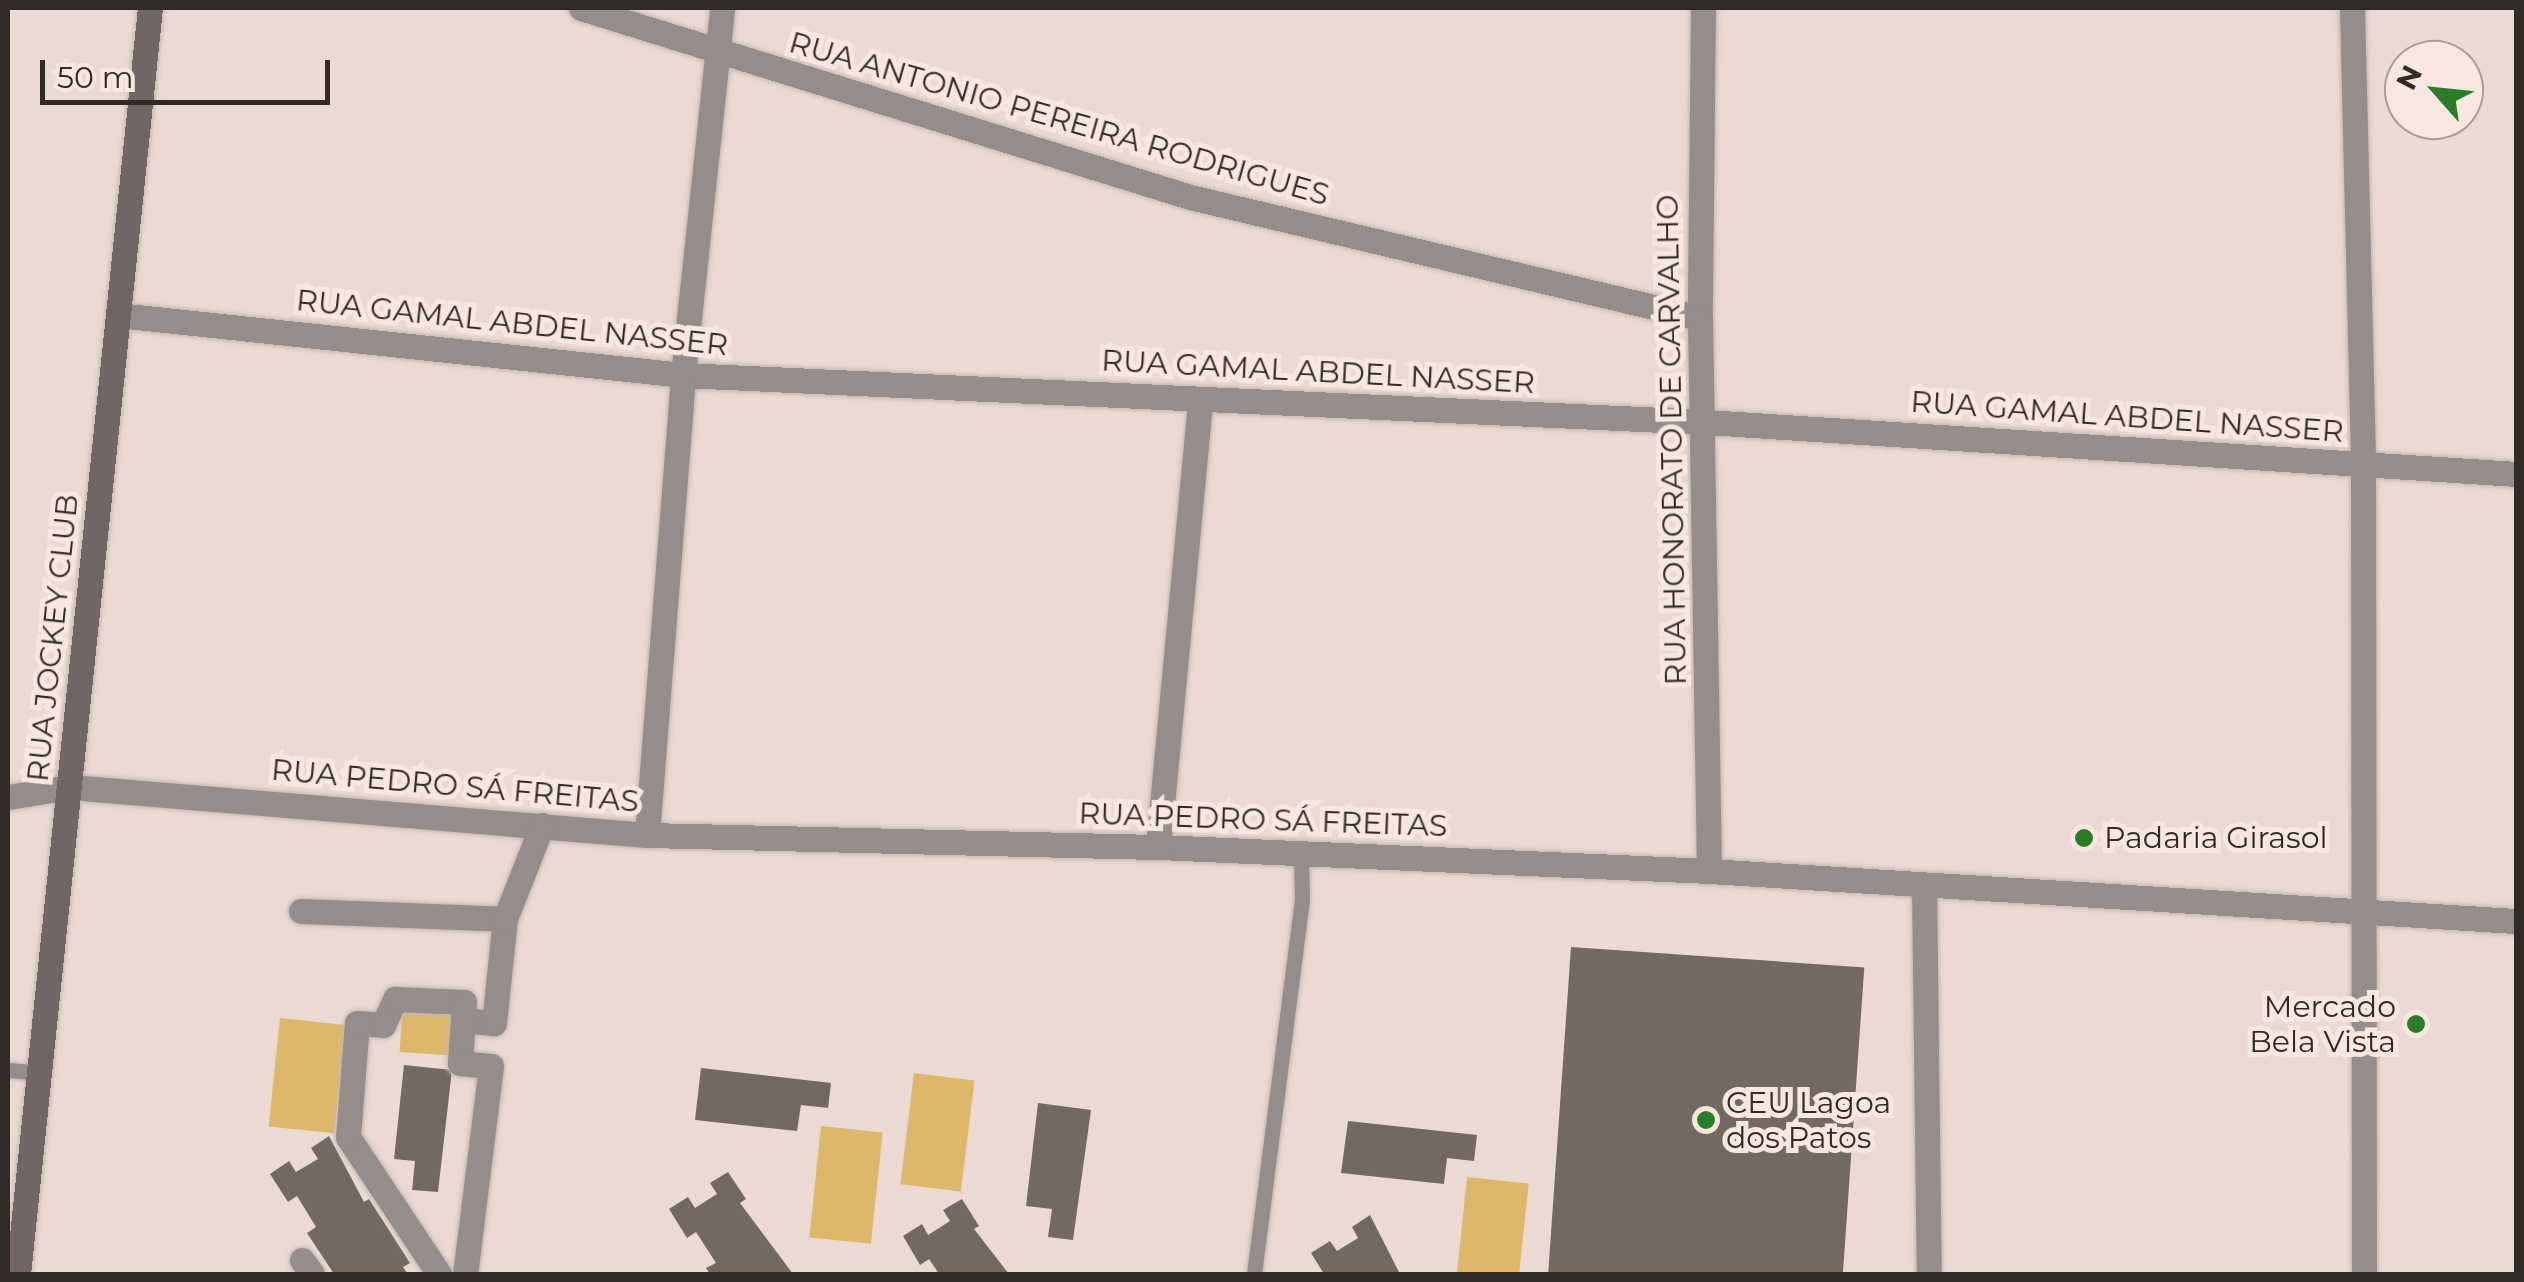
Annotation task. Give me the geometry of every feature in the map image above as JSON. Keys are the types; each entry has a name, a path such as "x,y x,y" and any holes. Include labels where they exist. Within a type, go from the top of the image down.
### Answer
{"main road":[{"name":"RUA JOCKEY CLUB","path":"18,1274 150,8"}],"street":[{"name":"RUA ANTONIO PEREIRA RODRIGUES","path":"581,8 716,54 1190,197 1700,318"},
{"path":"646,834 684,376 722,8"},
{"name":"RUA HONORATO DE CARVALHO","path":"1703,8 1700,318 1706,422 1709,871"},
{"path":"2352,8 2363,465 2360,912 2364,1274"},
{"name":"RUA GAMAL ABDEL NASSER","path":"118,315 684,376 1706,422 2516,474"},
{"path":"1158,847 1200,400"},
{"name":"RUA PEDRO SÁ FREITAS","path":"8,796 70,787 646,834 1158,847 1709,871 2516,921"},
{"path":"463,1020 494,1023 505,919 542,826"},
{"path":"1924,885 1928,1274"},
{"path":"301,910 505,919"},
{"path":"439,1274 348,1137 356,1022 383,1025 395,998 464,1002 460,1063 490,1066 465,1274"}],"lane":[{"path":"1254,1274 1302,900 1300,853"},
{"path":"8,1070 40,1072"}],"shaded area":[{"path":"403,1003 459,1007 455,1056 400,1052"},
{"path":"280,1018 346,1025 334,1133 269,1126"},
{"path":"914,1073 975,1080 961,1192 900,1184"},
{"path":"821,1126 883,1132 871,1244 809,1237"},
{"path":"1467,1177 1529,1183 1519,1274 1457,1274"}],"building":[{"name":"CEU Lagoa dos Patos","path":"1571,947 1864,968 1843,1274 1548,1274"},
{"path":"404,1065 452,1070 438,1192 412,1190 415,1161 394,1159"},
{"path":"701,1068 831,1083 828,1108 801,1105 797,1131 695,1120"},
{"path":"1038,1103 1091,1110 1073,1240 1048,1237 1052,1209 1026,1206"},
{"path":"1348,1121 1477,1135 1474,1161 1447,1158 1444,1184 1341,1173"},
{"path":"329,1136 364,1202 369,1199 410,1263 403,1267 408,1274 334,1274 307,1233 316,1227 297,1196 288,1202 270,1174 289,1161 296,1172 318,1159 311,1148"},
{"path":"728,1172 746,1199 740,1203 793,1274 710,1274 706,1268 716,1263 696,1232 687,1238 669,1209 688,1197 695,1208 717,1194 710,1183"},
{"path":"962,1199 979,1226 974,1229 1009,1274 939,1274 929,1259 920,1265 903,1236 922,1224 928,1235 950,1221 943,1210"},
{"path":"1370,1215 1400,1274 1324,1274 1311,1253 1330,1241 1337,1251 1358,1238 1352,1227"}],"place":[{"name":"Padaria Girasol","path":"2084,838"},
{"name":"Mercado Bela Vista","path":"2416,1024"},
{"name":"CEU Lagoa dos Patos","path":"1706,1120"}]}
